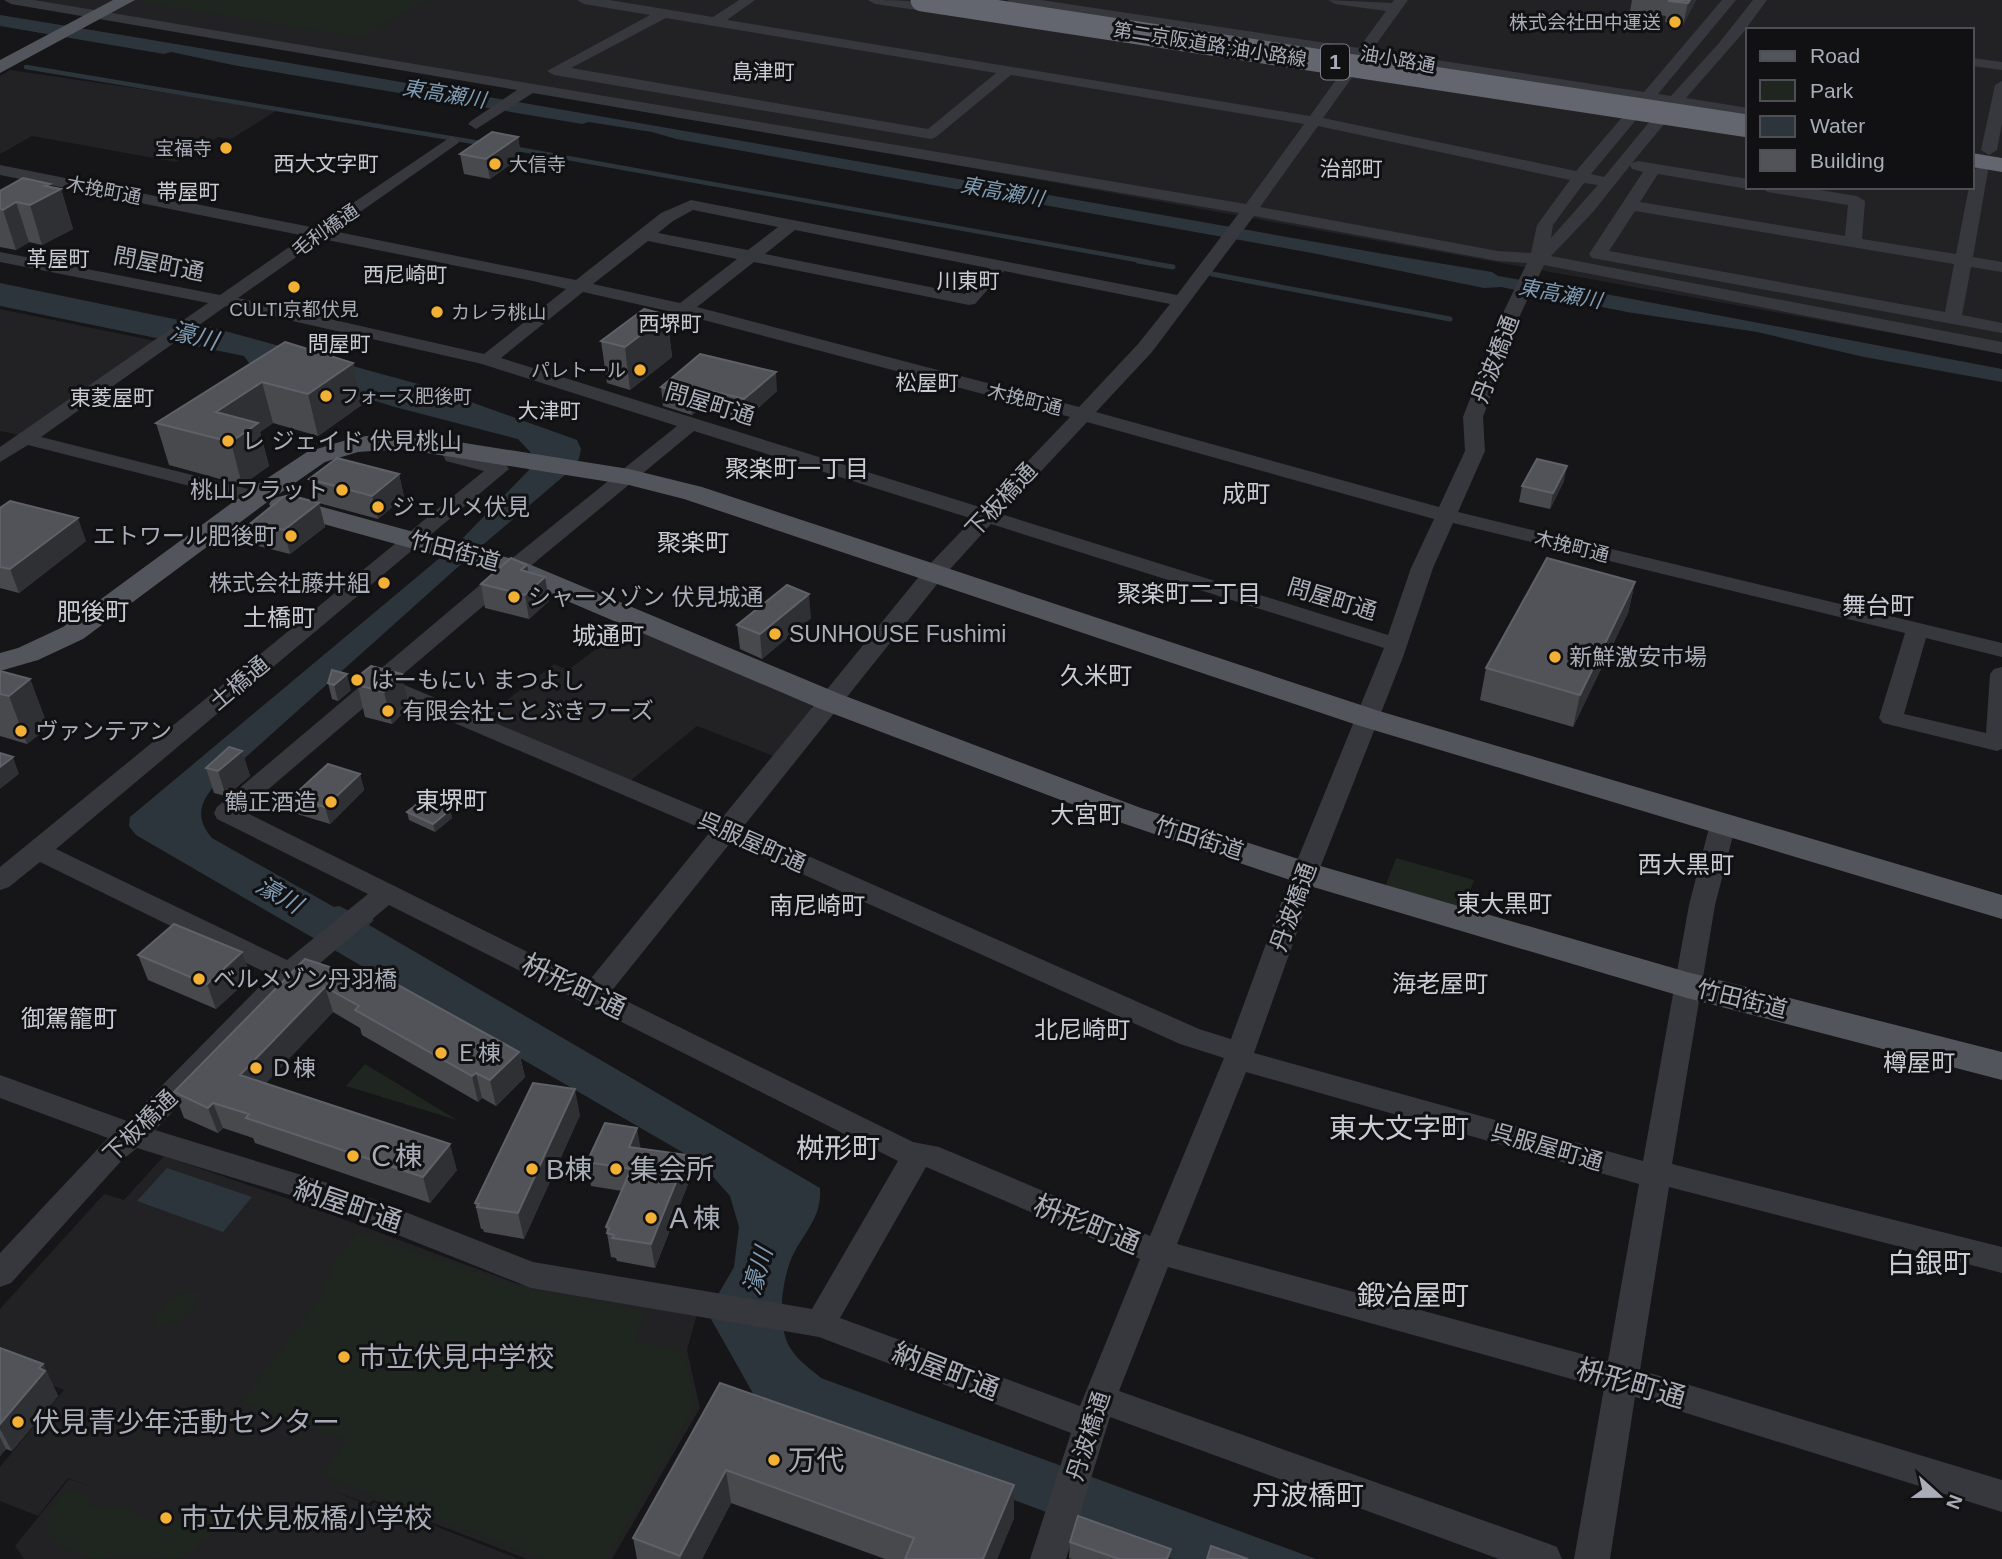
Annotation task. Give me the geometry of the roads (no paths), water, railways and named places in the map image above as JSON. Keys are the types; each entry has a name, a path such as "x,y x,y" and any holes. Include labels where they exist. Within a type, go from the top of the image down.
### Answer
{"highway":[{"name":"第二京阪道路;油小路線","path":"922,0 1746,126"},
{"name":"第二京阪道路;油小路線","path":"965,0 1746,120"}],"main road":[{"path":"0,67 126,0"},
{"path":"1,670 73,633 257,497 316,457 356,445 402,441 629,477 704,496 1368,718 2002,907"},
{"name":"竹田街道","path":"257,497 500,563 829,701 1130,815 1305,873 1686,985 2002,1066"}],"street":[{"path":"11,0 97,17 534,84 1537,262 2002,348"},
{"path":"584,0 1314,121 1609,183"},
{"path":"716,22 748,0"},
{"name":"油小路通","path":"875,0 1199,47 1746,136"},
{"name":"油小路通","path":"1014,0 1746,112"},
{"path":"1335,0 1398,4"},
{"name":"丹波橋通","path":"1048,1559 1091,1427 1158,1251 1238,1055 1305,873 1368,718 1444,515 1475,450 1473,417 1513,309 1537,262 1545,225 1580,177 1729,0"},
{"name":"丹波橋通","path":"1537,262 1571,230 1675,101 1744,29 1760,0"},
{"name":"下板橋通","path":"593,995 934,573 1145,348 1219,253 1398,4"},
{"path":"479,123 557,70 665,13"},
{"path":"1709,24 1744,29"},
{"path":"1974,62 2002,66"},
{"path":"557,70 931,134 1008,70"},
{"path":"1953,318 2002,85"},
{"name":"毛利橋通","path":"26,439 452,141"},
{"path":"1595,159 1746,184"},
{"path":"1987,160 2002,175"},
{"path":"1653,169 1598,254 2002,328"},
{"path":"0,184 9,172"},
{"name":"木挽町通","path":"9,172 582,286 683,309 1081,414 1444,515 2002,650"},
{"path":"1781,189 1857,201 1853,242"},
{"path":"487,360 667,217 691,205 1181,301"},
{"path":"1630,205 2002,267"},
{"path":"683,309 791,225"},
{"path":"645,235 969,300 999,266"},
{"path":"828,271 862,240"},
{"name":"問屋町通","path":"0,257 289,314 487,360 1395,644"},
{"path":"1871,303 1875,283"},
{"path":"380,683 500,563 629,477 692,424"},
{"path":"0,456 26,439 257,497"},
{"name":"土橋通","path":"0,881 499,469 453,457 450,449"},
{"path":"1917,629 1891,718 1997,743 2002,674"},
{"name":"枡形町通","path":"380,683 226,813 375,902 593,995 908,1153 928,1155 1047,1208 1158,1251 1623,1379 2002,1496"},
{"name":"呉服屋町通","path":"380,683 725,830 1191,1037 1238,1055 1657,1174 2002,1260"},
{"path":"1592,1559 1686,985 1702,905 1723,824"},
{"path":"37,850 290,973"},
{"name":"下板橋通","path":"0,1274 111,1152 132,1135 290,973 375,902"},
{"name":"納屋町通","path":"0,1086 132,1135 333,1197 531,1275 810,1321 1091,1427 1544,1559"},
{"path":"810,1321 918,1154"}],"water":[{"name":"東高瀬川","path":"0,15 519,102 1492,272 1498,276 1540,283 1545,287 1558,285 2002,369 2002,382 1864,357 1757,332 1627,312 1501,287 1484,288 1312,253 676,139 652,132 589,122 582,124 233,65 171,52 164,54 0,26"},
{"name":"濠川","path":"0,283 203,325 429,387 577,440 581,449 579,459 565,475 478,549 218,782 203,803 201,816 206,830 212,838 334,907 339,906 366,919 369,917 374,920 369,925 820,1188 818,1210 790,1262 784,1284 782,1321 784,1333 793,1352 821,1378 1316,1559 1172,1559 759,1404 711,1319 719,1293 734,1267 739,1227 730,1196 701,1163 136,835 129,826 130,817 460,541 529,470 532,454 518,439 395,407 249,363 244,356 0,306"},
{"path":"167,1168 252,1197 223,1232 137,1201"}],"waterway":[{"path":"26,67 486,144"},
{"path":"512,148 1148,262"},
{"path":"1138,261 1173,267"},
{"path":"1212,274 1450,319"}],"place":[{"name":"株式会社田中運送","path":"1675,22"},
{"name":"宝福寺","path":"226,148"},
{"name":"大信寺","path":"495,164"},
{"name":"CULTI京都伏見","path":"294,287"},
{"name":"カレラ桃山","path":"437,312"},
{"name":"パレトール","path":"640,370"},
{"name":"フォース肥後町","path":"326,396"},
{"name":"レ ジェイド 伏見桃山","path":"228,441"},
{"name":"桃山フラット","path":"342,490"},
{"name":"ジェルメ伏見","path":"378,507"},
{"name":"エトワール肥後町","path":"291,536"},
{"name":"株式会社藤井組","path":"384,583"},
{"name":"シャーメゾン 伏見城通","path":"514,597"},
{"name":"SUNHOUSE Fushimi","path":"775,634"},
{"name":"新鮮激安市場","path":"1555,657"},
{"name":"はーもにい まつよし","path":"357,680"},
{"name":"有限会社ことぶきフーズ","path":"388,711"},
{"name":"ヴァンテアン","path":"21,731"},
{"name":"鶴正酒造","path":"331,802"},
{"name":"ベルメゾン丹羽橋","path":"199,979"},
{"name":"Ｅ棟","path":"441,1053"},
{"name":"Ｄ棟","path":"256,1068"},
{"name":"Ｃ棟","path":"353,1156"},
{"name":"B棟","path":"532,1169"},
{"name":"集会所","path":"616,1169"},
{"name":"Ａ棟","path":"651,1218"},
{"name":"市立伏見中学校","path":"344,1357"},
{"name":"伏見青少年活動センター","path":"18,1422"},
{"name":"万代","path":"774,1460"},
{"name":"市立伏見板橋小学校","path":"166,1518"}],"district":[{"name":"島津町","path":"763,72"},
{"name":"西大文字町","path":"326,164"},
{"name":"治部町","path":"1351,169"},
{"name":"帯屋町","path":"188,192"},
{"name":"革屋町","path":"58,259"},
{"name":"西尼崎町","path":"405,275"},
{"name":"川東町","path":"968,281"},
{"name":"西堺町","path":"670,324"},
{"name":"問屋町","path":"339,344"},
{"name":"松屋町","path":"927,383"},
{"name":"東菱屋町","path":"112,398"},
{"name":"大津町","path":"549,411"},
{"name":"聚楽町一丁目","path":"797,469"},
{"name":"成町","path":"1246,494"},
{"name":"聚楽町","path":"693,543"},
{"name":"聚楽町二丁目","path":"1189,594"},
{"name":"舞台町","path":"1878,606"},
{"name":"肥後町","path":"93,612"},
{"name":"土橋町","path":"279,618"},
{"name":"城通町","path":"608,636"},
{"name":"久米町","path":"1096,676"},
{"name":"東堺町","path":"451,801"},
{"name":"大宮町","path":"1086,815"},
{"name":"西大黒町","path":"1686,865"},
{"name":"東大黒町","path":"1504,904"},
{"name":"南尼崎町","path":"817,906"},
{"name":"海老屋町","path":"1440,984"},
{"name":"御駕籠町","path":"69,1019"},
{"name":"北尼崎町","path":"1082,1030"},
{"name":"樽屋町","path":"1919,1063"},
{"name":"東大文字町","path":"1399,1128"},
{"name":"桝形町","path":"838,1148"},
{"name":"白銀町","path":"1929,1263"},
{"name":"鍛冶屋町","path":"1413,1295"},
{"name":"丹波橋町","path":"1308,1495"}]}
